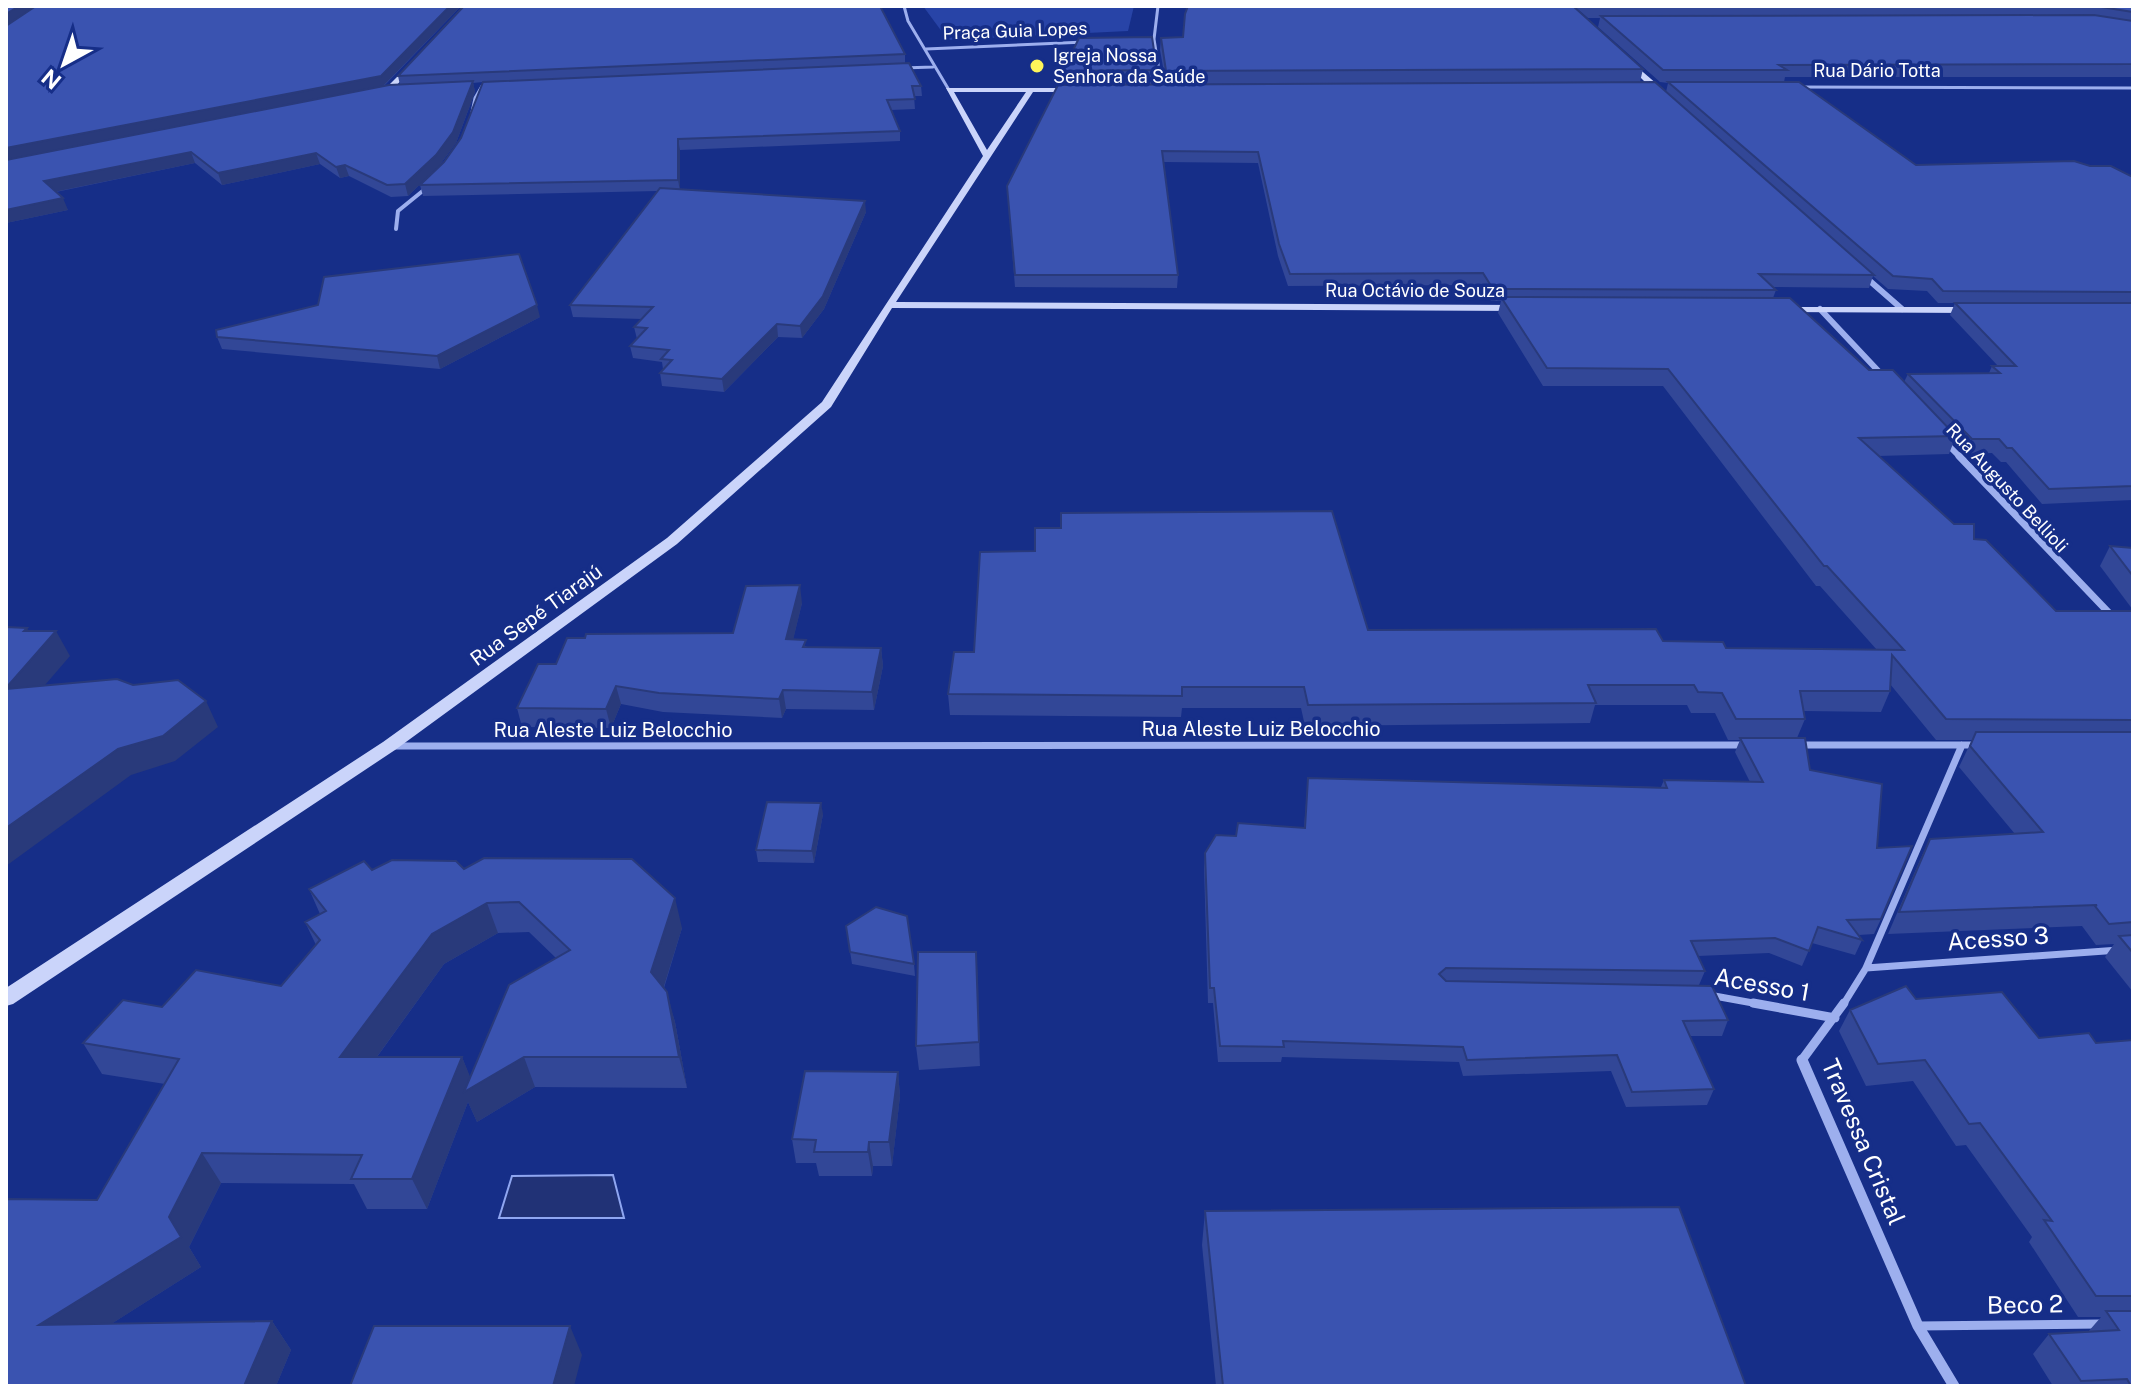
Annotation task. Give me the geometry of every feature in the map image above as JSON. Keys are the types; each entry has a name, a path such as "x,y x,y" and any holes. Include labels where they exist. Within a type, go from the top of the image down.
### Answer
{"street":[{"name":"Praça Guia Lopes","path":"904,6 908,21 926,49 1093,42"},
{"path":"1158,6 1154,39 1162,90"},
{"path":"926,49 933,67 988,158"},
{"path":"1620,55 1666,98"},
{"path":"387,91 417,59"},
{"path":"902,68 933,67"},
{"path":"470,125 475,98 482,86"},
{"path":"466,87 495,86"},
{"path":"1639,87 1655,87"},
{"name":"Rua Dário Totta","path":"1798,87 2133,88"},
{"path":"356,97 403,90"},
{"path":"949,90 1089,90"},
{"name":"Rua Sepé Tiarajú","path":"6,998 389,746 672,541 827,404 1031,90"},
{"path":"1147,90 1178,90"},
{"path":"396,229 398,211 437,180"},
{"path":"1855,267 1902,309"},
{"name":"Rua Octávio de Souza","path":"889,305 1536,308"},
{"path":"1773,309 1979,310"},
{"path":"1820,309 1885,379"},
{"name":"Rua Augusto Bellioli","path":"1940,436 2110,614"},
{"name":"Travessa Cristal","path":"1802,1060 1918,1326 1954,1386"}],"lane":[{"name":"Rua Aleste Luiz Belocchio","path":"389,746 1756,745"},
{"path":"1787,745 1993,745"},
{"name":"Travessa Cristal","path":"1802,1060 1835,1018 1866,968 1962,745"},
{"name":"Acesso 3","path":"1866,968 2133,949"},
{"name":"Acesso 1","path":"1698,993 1835,1018"},
{"name":"Beco 2","path":"1918,1326 2118,1324"}],"shaded area":[{"path":"923,6 1134,6 1128,31 948,40"},
{"path":"613,1175 624,1218 499,1218 512,1176"}],"building":[{"path":"6,6 19,6 6,14"},
{"path":"36,6 450,6 381,76 6,148 6,26"},
{"path":"464,6 880,6 905,54 398,76"},
{"path":"1188,6 1573,6 1643,69 1166,71 1161,38 1183,37"},
{"path":"1589,6 2095,6 1591,7"},
{"path":"2095,6 2133,6 2133,12"},
{"path":"2094,15 2133,21 2133,64 1779,65 1787,70 1663,70 1601,16"},
{"path":"1152,37 1157,70 1063,71 1079,38"},
{"path":"909,63 921,86 912,86 915,99 887,100 900,131 678,139 678,180 420,185 444,162 461,138 483,82"},
{"path":"473,81 453,132 436,155 405,184 387,185 345,165 336,167 316,153 218,173 191,152 44,181 63,198 6,210 6,160 389,85"},
{"path":"1655,82 1874,275 1759,274 1776,290 1493,289 1483,273 1290,274 1279,244 1258,152 1162,151 1178,275 1015,275 1007,186 1058,85"},
{"path":"1668,82 1799,82 1916,165 2074,161 2090,166 2111,166 2133,177 2133,292 1943,291 1932,279 1893,276"},
{"path":"660,188 865,201 823,296 800,326 777,324 722,379 660,373 672,360 661,359 669,350 630,346 647,328 634,327 653,307 570,305"},
{"path":"519,254 537,305 437,356 217,337 216,330 318,305 324,277"},
{"path":"1501,297 1790,298 1869,370 1893,370 1956,436 1859,438 1954,524 1974,524 1974,539 1986,540 2056,611 2133,611 2133,720 1946,719 1892,655 1890,691 1800,691 1805,719 1736,719 1722,693 1698,692 1694,685 1588,685 1596,703 1308,705 1304,687 1182,687 1182,696 948,694 954,652 974,652 980,552 1035,551 1035,528 1061,528 1061,513 1332,511 1368,630 1656,629 1663,641 1723,642 1726,648 1904,650 1824,566 1668,369 1547,368"},
{"path":"1955,303 2133,303 2133,486 2049,489 2012,448 2007,448 1999,439 1972,439 1908,374 2000,373 1992,366 2016,366"},
{"path":"2110,546 2133,548 2133,576"},
{"path":"800,585 786,639 806,640 803,647 881,648 872,692 783,690 779,699 659,693 616,686 606,709 517,708 538,664 556,664 567,638 585,638 586,634 733,633 746,586"},
{"path":"6,627 27,628 24,631 56,631 6,688"},
{"path":"117,679 133,685 178,680 206,701 163,736 118,749 6,828 6,689"},
{"path":"1976,732 2133,732 2133,922 2109,924 2097,905 1899,912 1930,839 2043,832 1970,746"},
{"path":"1740,738 1805,738 1810,770 1882,784 1877,848 1912,846 1881,919 1847,920 1862,940 1818,927 1809,951 1775,938 1691,941 1705,971 1446,968 1439,974 1446,981 1712,986 1728,1020 1683,1021 1714,1089 1632,1092 1617,1055 1467,1060 1463,1047 1283,1041 1284,1047 1220,1046 1214,988 1210,988 1205,853 1216,835 1236,836 1238,823 1305,828 1308,778 1667,788 1664,780 1763,782"},
{"path":"767,802 821,803 812,851 756,850"},
{"path":"484,858 632,859 675,898 651,972 667,992 679,1057 524,1057 464,1092 509,985 570,950 519,902 487,903 432,934 340,1057 462,1057 412,1179 351,1179 362,1155 202,1153 169,1217 181,1237 39,1325 272,1321 244,1386 6,1386 6,1199 97,1200 179,1059 83,1043 123,1000 162,1007 196,970 281,986 320,940 305,922 326,911 309,889 364,861 372,870 392,860 456,861 464,869"},
{"path":"876,907 907,916 914,964 850,952 846,926"},
{"path":"2133,935 2133,953 2119,936"},
{"path":"918,952 976,952 979,1042 916,1046"},
{"path":"1906,986 1916,999 2002,992 2039,1038 2089,1033 2096,1043 2133,1040 2133,1296 2096,1296 2044,1220 2052,1221 1980,1123 1969,1124 1925,1060 1878,1064 1850,1010"},
{"path":"805,1071 898,1072 889,1142 869,1142 868,1152 814,1152 816,1140 792,1139"},
{"path":"1679,1207 1746,1386 1223,1386 1205,1211"},
{"path":"2106,1311 2133,1311 2133,1386 2127,1379 2081,1381 2049,1334 2119,1330"},
{"path":"374,1326 570,1326 553,1386 350,1386"}],"place":[{"name":"Igreja Nossa Senhora da Saúde","path":"1037,66"}]}
